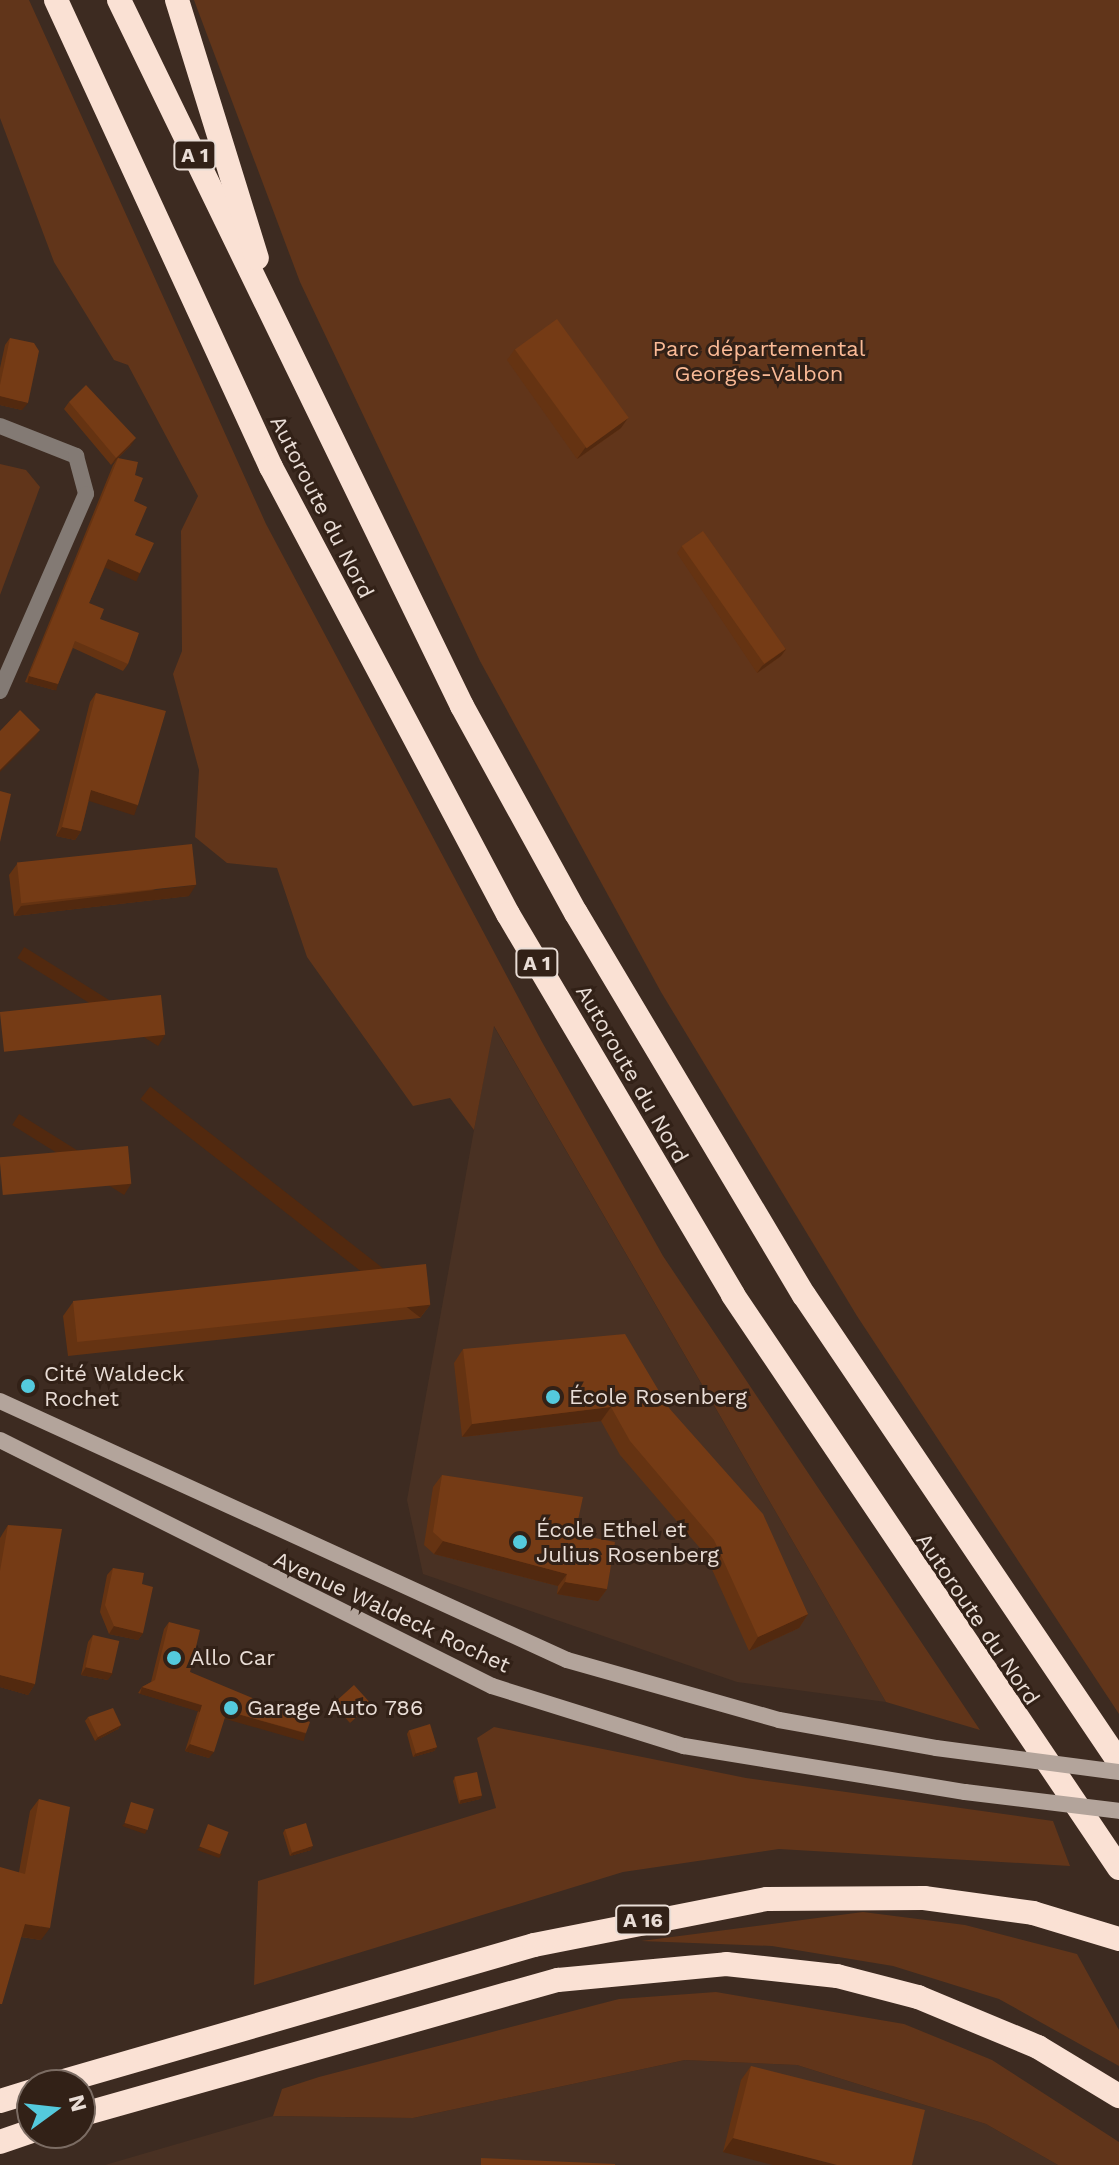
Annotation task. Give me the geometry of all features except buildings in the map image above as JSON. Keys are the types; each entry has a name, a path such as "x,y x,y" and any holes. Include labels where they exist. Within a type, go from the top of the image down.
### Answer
{"highway":[{"name":"Autoroute du Nord","path":"56,0 271,467 508,914 741,1308 1119,1868"},
{"name":"Autoroute du Nord","path":"119,0 462,706 639,1024 893,1433 1119,1762"},
{"path":"177,0 235,172 271,311"},
{"name":"A 16","path":"96,2071 262,2019 589,1932 767,1899 880,1894 1033,1913 1119,1939"},
{"name":"A 16","path":"96,2110 273,2057 558,1980 726,1964 837,1976 918,1997 1038,2047 1119,2096"}],"main road":[{"name":"Avenue Waldeck Rochet","path":"0,1401 567,1660 779,1720 936,1748 1119,1772"},
{"name":"Avenue Waldeck Rochet","path":"0,1440 492,1686 684,1746 965,1792 1119,1811"}],"street":[{"path":"0,426 76,456 86,494 0,691"}],"shaded area":[{"path":"493,1025 886,1702 737,1682 423,1574 407,1500"},
{"path":"685,2060 797,2065 986,2124 1058,2165 105,2165 273,2116 413,2118"}],"green space":[{"path":"0,0 29,0 266,524 542,1042 663,1256 980,1730 886,1702 494,1026 474,1130 450,1098 413,1106 307,957 277,868 227,863 195,837 199,770 173,674 182,651 181,531 198,496 128,365 114,360 54,262 0,118"},
{"name":"Parc départemental Georges-Valbon","path":"194,0 1119,0 1119,1714 857,1316 661,992 480,661 300,282"},
{"path":"0,464 26,470 40,487 0,595"},
{"path":"494,1727 746,1778 1053,1821 1070,1866 779,1849 623,1872 254,1985 258,1881 496,1808 477,1738"},
{"path":"863,1912 965,1925 1077,1954 1119,2030 1119,2066 999,1999 893,1966 772,1946 641,1941"},
{"path":"716,1992 904,2024 992,2060 1119,2142 1119,2165 1058,2165 986,2124 797,2065 685,2060 413,2118 273,2116 282,2089 319,2077 619,1999"}],"place":[{"name":"Cité Waldeck Rochet","path":"28,1386"},
{"name":"École Rosenberg","path":"553,1397"},
{"name":"École Ethel et Julius Rosenberg","path":"520,1542"},
{"name":"Allo Car","path":"174,1658"},
{"name":"Garage Auto 786","path":"231,1708"}]}
